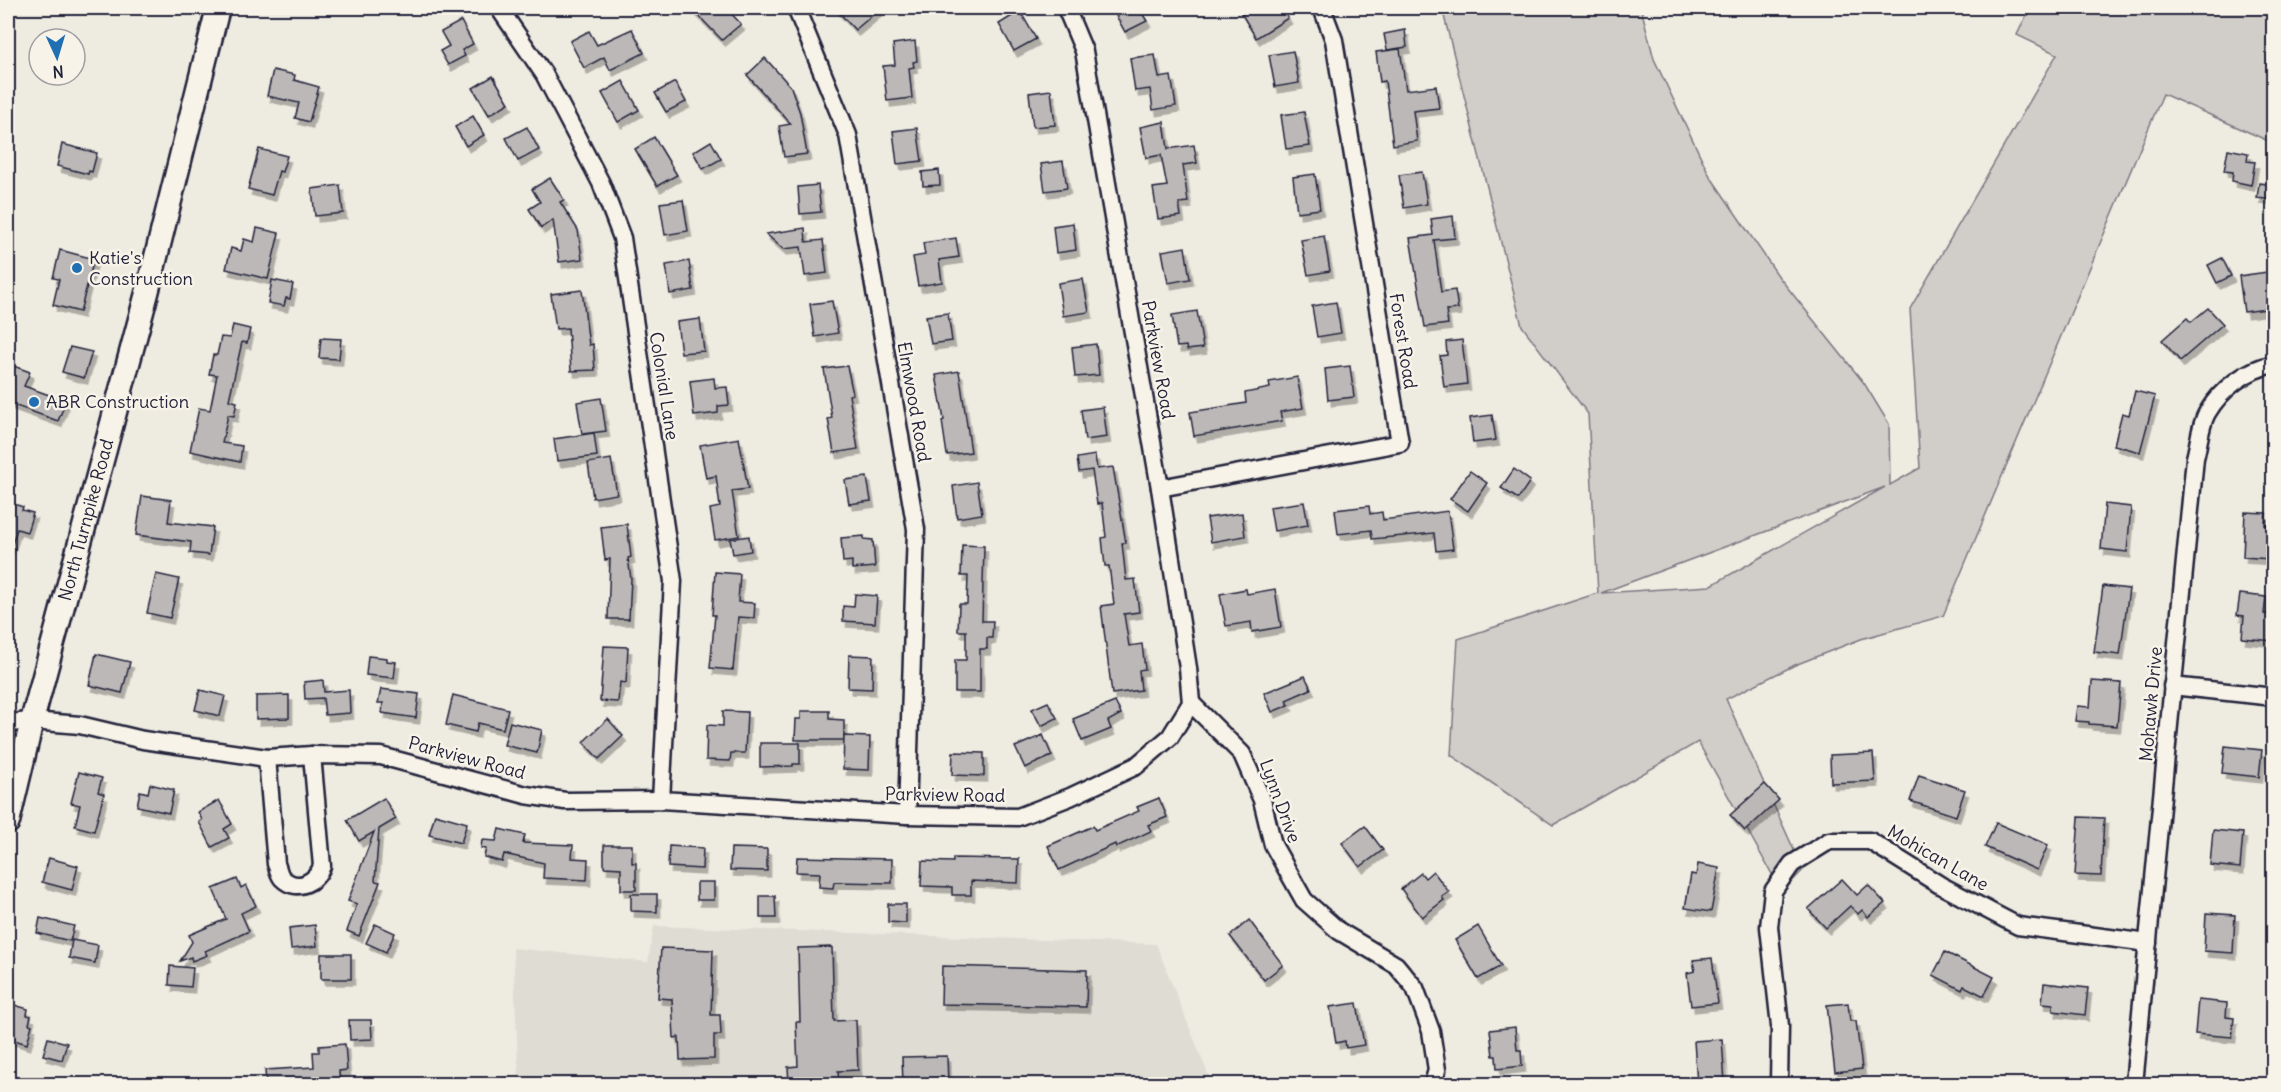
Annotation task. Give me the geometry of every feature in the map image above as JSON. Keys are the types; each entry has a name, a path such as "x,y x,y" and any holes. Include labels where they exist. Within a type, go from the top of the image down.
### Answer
{"main road":[{"name":"North Turnpike Road","path":"8,822 32,721 147,293 218,8"}],"street":[{"name":"Colonial Lane","path":"499,8 544,74 602,183 622,238 673,581 661,800"},
{"name":"Elmwood Road","path":"796,8 848,135 916,530 907,815"},
{"name":"Parkview Road","path":"8,723 32,721 80,725 143,740 267,758 312,755 381,756 526,795 565,801 661,800 907,815 1018,817 1136,766 1170,737 1191,703 1188,668 1160,488 1084,51 1066,8"},
{"name":"Forest Road","path":"1160,488 1400,443 1334,40 1322,8"},
{"name":"Mohawk Drive","path":"2134,1084 2195,458 2206,414 2227,388 2259,366 2274,364"},
{"path":"2172,686 2274,697"},
{"name":"Lynn Drive","path":"1191,703 1242,754 1262,800 1273,845 1304,900 1339,931 1396,965 1415,988 1431,1031 1437,1070 1433,1084"},
{"path":"267,758 276,864 283,878 296,885 305,884 317,878 322,866 312,755"},
{"name":"Mohican Lane","path":"1779,1084 1780,1026 1769,927 1773,891 1792,864 1829,841 1870,842 1940,885 2018,927 2148,943"}],"shaded area":[{"path":"1442,8 1641,8 1654,59 1710,176 1779,277 1864,383 1889,424 1890,485 1920,468 1910,309 2057,54 2017,35 2030,8 2273,8 2273,143 2163,94 1943,616 1861,639 1795,665 1726,699 1803,870 1782,892 1698,742 1553,825 1451,755 1458,639 1598,593 1588,414 1522,326","holes":["1885,487 1710,586 1601,593"]},
{"path":"654,926 1156,944 1212,1084 519,1084 513,948 648,962"}],"building":[{"path":"691,8 726,8 741,24 722,40"},
{"path":"835,8 881,8 855,30"},
{"path":"1112,8 1139,8 1147,21 1125,32"},
{"path":"1238,8 1282,8 1288,18 1256,38"},
{"path":"1020,11 1036,39 1014,51 999,24"},
{"path":"461,21 473,44 462,50 465,56 448,65 440,51 449,46 441,32"},
{"path":"632,29 644,53 610,70 604,57 584,68 570,41 589,31 597,45"},
{"path":"1405,30 1407,47 1387,50 1384,34"},
{"path":"915,41 917,61 913,62 914,67 909,68 912,98 887,101 883,66 895,65 893,44"},
{"path":"1400,49 1406,90 1436,86 1439,108 1413,111 1417,141 1393,145 1385,81 1380,82 1376,52"},
{"path":"1293,51 1299,83 1275,87 1269,55"},
{"path":"1155,55 1159,78 1171,76 1176,106 1153,110 1150,89 1135,91 1130,58"},
{"path":"765,58 791,87 800,113 807,154 784,157 779,126 791,124 747,75"},
{"path":"273,70 295,75 294,80 319,87 309,122 295,118 299,103 267,96"},
{"path":"493,76 509,103 489,115 473,88"},
{"path":"623,81 639,110 618,122 602,93"},
{"path":"675,82 686,102 666,112 655,93"},
{"path":"1051,90 1055,125 1033,127 1029,93"},
{"path":"1304,112 1310,146 1286,149 1281,115"},
{"path":"473,116 484,135 466,146 455,127"},
{"path":"1164,122 1168,149 1194,145 1197,163 1183,165 1188,202 1179,203 1181,216 1158,219 1153,188 1167,186 1161,155 1146,158 1140,127"},
{"path":"527,127 539,150 518,161 506,138"},
{"path":"917,128 922,161 897,164 893,131"},
{"path":"654,137 677,175 657,186 635,149"},
{"path":"711,141 721,159 703,169 693,152"},
{"path":"62,144 97,153 92,172 89,171 88,174 57,166"},
{"path":"259,149 287,156 282,172 279,171 272,195 248,189"},
{"path":"2228,149 2248,153 2247,161 2255,162 2251,185 2232,181 2233,172 2224,171"},
{"path":"1063,161 1067,188 1045,191 1041,164"},
{"path":"939,170 940,185 923,186 922,172"},
{"path":"1422,172 1427,204 1404,208 1399,175"},
{"path":"1315,174 1320,209 1297,212 1293,177"},
{"path":"550,178 564,200 560,202 578,230 582,259 559,262 553,220 541,228 529,209 540,202 532,189"},
{"path":"2259,183 2274,185 2274,200 2257,198"},
{"path":"340,185 343,213 315,216 312,189"},
{"path":"818,185 821,212 800,214 798,187"},
{"path":"683,200 688,231 665,235 660,203"},
{"path":"1453,216 1455,238 1434,240 1441,292 1455,290 1458,309 1446,310 1448,324 1425,327 1410,238 1433,235 1431,219"},
{"path":"1073,223 1076,250 1056,253 1053,226"},
{"path":"257,228 279,233 268,279 226,269 231,248 241,251 244,239 254,242"},
{"path":"805,228 806,242 823,240 827,273 805,276 801,247 783,249 766,234"},
{"path":"1324,236 1330,271 1308,275 1301,240"},
{"path":"956,238 959,257 939,260 942,282 918,286 913,257 925,255 923,243"},
{"path":"1185,247 1190,279 1168,283 1162,251"},
{"path":"60,250 94,259 80,312 53,305 59,279 53,278"},
{"path":"2222,258 2231,276 2217,283 2208,265"},
{"path":"689,261 693,290 670,294 666,265"},
{"path":"2274,271 2274,308 2244,312 2239,276"},
{"path":"1083,279 1089,312 1063,316 1058,283"},
{"path":"272,280 293,284 290,299 286,298 284,306 268,303"},
{"path":"582,290 589,345 593,344 595,370 571,371 568,328 556,329 551,294"},
{"path":"832,301 838,333 815,337 810,304"},
{"path":"1336,302 1341,333 1317,337 1312,306"},
{"path":"2208,308 2223,324 2180,361 2162,340 2187,318 2191,322"},
{"path":"1197,311 1203,348 1187,350 1186,346 1177,347 1172,315"},
{"path":"948,313 952,341 931,344 926,316"},
{"path":"700,319 704,351 681,353 677,322"},
{"path":"233,325 250,329 247,343 242,342 229,400 237,402 234,416 228,415 222,443 242,446 240,462 190,451 199,408 210,410 217,375 209,374 213,355 217,355 221,337 230,338"},
{"path":"321,338 341,339 339,359 319,358"},
{"path":"1462,340 1467,384 1444,387 1440,356 1447,355 1446,342"},
{"path":"1096,344 1099,375 1075,377 1072,347"},
{"path":"70,347 92,352 84,378 62,372"},
{"path":"8,364 30,372 24,386 66,401 58,421 8,403"},
{"path":"847,366 853,394 849,395 858,449 834,453 828,419 832,418 824,369"},
{"path":"1350,366 1354,397 1328,400 1325,369"},
{"path":"959,371 971,452 947,455 936,375"},
{"path":"1297,377 1303,408 1280,412 1282,421 1194,436 1190,412 1246,403 1245,393 1270,388 1269,382"},
{"path":"714,378 715,388 727,387 729,405 718,406 718,413 694,416 690,381"},
{"path":"2135,391 2155,396 2140,452 2114,445 2122,413 2129,415"},
{"path":"601,398 606,431 582,434 577,402"},
{"path":"1103,407 1107,437 1085,440 1081,410"},
{"path":"1492,415 1496,440 1473,443 1470,418"},
{"path":"594,433 597,456 557,461 554,439"},
{"path":"739,438 748,489 732,491 739,536 715,540 710,509 720,507 716,476 706,478 700,445"},
{"path":"1095,455 1097,469 1113,467 1126,543 1122,543 1126,580 1135,579 1139,612 1124,614 1129,646 1142,644 1145,669 1139,670 1141,690 1112,694 1101,606 1114,604 1109,566 1105,566 1102,538 1106,537 1102,503 1097,504 1092,470 1079,472 1077,458"},
{"path":"611,459 617,494 593,498 588,463"},
{"path":"1514,469 1530,481 1518,499 1501,488"},
{"path":"1470,471 1487,483 1468,511 1450,499"},
{"path":"867,477 871,501 849,504 845,480"},
{"path":"977,482 982,514 957,518 953,486"},
{"path":"142,496 171,500 168,522 213,527 209,555 190,553 191,542 136,535"},
{"path":"8,502 33,513 27,532 17,529 11,547 8,547"},
{"path":"1304,502 1308,525 1274,531 1270,507"},
{"path":"2105,504 2131,507 2127,552 2101,549"},
{"path":"1369,506 1370,514 1382,512 1383,520 1448,511 1453,549 1436,551 1434,533 1372,539 1371,530 1338,534 1335,510"},
{"path":"2245,512 2266,513 2265,525 2271,525 2270,559 2243,557"},
{"path":"1242,513 1245,536 1211,542 1207,518"},
{"path":"627,524 631,557 628,558 631,579 629,619 608,619 610,559 605,560 601,527"},
{"path":"749,536 751,551 733,554 730,539"},
{"path":"864,536 864,539 873,540 875,567 852,569 852,561 843,562 841,538"},
{"path":"962,545 984,546 982,621 993,621 992,638 987,638 987,649 980,649 980,692 955,692 955,660 966,660 966,631 958,631 959,604 967,604 968,576 961,576"},
{"path":"715,572 740,574 738,602 755,603 754,618 738,617 733,670 710,668 715,615 712,615"},
{"path":"156,574 179,579 170,618 147,613"},
{"path":"2103,586 2129,589 2120,655 2094,652"},
{"path":"1246,589 1247,594 1275,589 1281,627 1252,632 1251,622 1226,626 1220,594"},
{"path":"855,594 877,596 875,623 843,621 843,606 854,607"},
{"path":"2240,594 2266,597 2264,614 2274,615 2274,641 2242,638 2244,616 2237,615"},
{"path":"604,646 628,647 626,683 620,682 618,702 600,701"},
{"path":"96,654 130,662 122,693 89,685"},
{"path":"849,655 873,656 872,689 848,688"},
{"path":"368,656 387,658 387,661 396,662 394,678 366,675"},
{"path":"1305,676 1311,689 1286,700 1289,705 1272,712 1264,693"},
{"path":"323,680 324,692 349,690 350,713 325,715 323,698 305,699 304,682"},
{"path":"2092,681 2121,683 2117,726 2075,721 2077,706 2090,707"},
{"path":"381,689 419,694 416,718 382,713 383,703 378,703"},
{"path":"200,690 225,696 220,716 195,710"},
{"path":"289,695 289,718 256,719 256,696"},
{"path":"453,695 508,709 503,729 478,723 476,732 446,725"},
{"path":"1048,702 1057,718 1041,726 1032,709"},
{"path":"1115,702 1121,714 1108,721 1111,729 1082,741 1073,719"},
{"path":"723,711 747,712 745,753 731,753 730,761 706,760 707,725 723,726"},
{"path":"801,711 829,711 829,719 844,720 844,740 795,740 796,719 801,719"},
{"path":"608,719 623,736 599,759 583,742"},
{"path":"510,722 542,730 537,753 504,745"},
{"path":"1043,735 1052,756 1025,768 1015,747"},
{"path":"844,736 870,737 869,770 843,769"},
{"path":"760,743 800,743 800,764 760,767"},
{"path":"2225,746 2262,750 2259,777 2222,773"},
{"path":"953,752 984,753 984,776 952,775"},
{"path":"1873,753 1875,781 1831,783 1830,755"},
{"path":"79,772 102,778 98,792 104,794 94,831 75,826 80,805 71,803"},
{"path":"1919,775 1965,790 1956,816 1910,801"},
{"path":"150,784 174,790 169,813 137,806 140,791 148,793"},
{"path":"1765,784 1779,800 1745,831 1730,815"},
{"path":"384,798 396,819 379,829 375,881 380,882 359,936 347,931 357,904 348,901 374,832 359,841 347,820"},
{"path":"1159,798 1167,817 1148,825 1151,831 1116,847 1115,844 1059,870 1048,846 1093,826 1095,830 1139,811 1137,807"},
{"path":"219,800 232,824 224,829 229,838 212,847 199,822 202,820 198,812"},
{"path":"435,814 467,823 461,843 429,835"},
{"path":"2079,817 2104,818 2101,876 2075,875"},
{"path":"1996,823 2048,845 2037,870 1985,847"},
{"path":"1365,826 1383,850 1360,867 1342,843"},
{"path":"499,829 525,835 523,843 573,845 572,858 588,859 587,880 543,878 544,863 504,854 502,862 484,857 486,849 481,848 482,840 496,841"},
{"path":"2213,830 2243,833 2240,868 2210,865"},
{"path":"604,845 632,845 632,863 636,863 636,890 621,890 621,868 604,867"},
{"path":"669,846 703,848 702,869 668,867"},
{"path":"731,848 767,849 767,871 730,870"},
{"path":"797,857 892,859 892,883 834,882 833,888 819,887 820,873 796,872"},
{"path":"49,858 78,866 72,890 42,882"},
{"path":"953,858 1019,859 1018,883 971,881 971,895 952,895 952,887 921,886 922,861 953,862"},
{"path":"1698,864 1719,868 1711,912 1685,908 1691,874 1696,875"},
{"path":"1433,871 1449,892 1442,897 1444,900 1422,917 1401,889 1421,873 1425,878"},
{"path":"237,879 241,888 246,885 256,906 241,913 249,931 205,951 207,955 192,961 191,957 180,961 192,942 189,935 226,919 213,889"},
{"path":"1842,879 1857,895 1868,885 1885,903 1868,917 1862,910 1858,914 1850,906 1826,928 1808,909"},
{"path":"697,882 714,882 714,900 697,900"},
{"path":"631,894 657,894 657,912 631,911"},
{"path":"760,896 775,896 776,918 760,918"},
{"path":"888,904 906,904 906,923 888,922"},
{"path":"2206,913 2235,915 2233,953 2204,951"},
{"path":"40,918 74,926 70,941 37,933"},
{"path":"1249,920 1283,965 1264,980 1230,936"},
{"path":"375,924 395,933 386,952 366,943"},
{"path":"315,925 317,946 291,949 289,928"},
{"path":"1478,926 1501,966 1478,979 1455,940"},
{"path":"72,940 98,945 95,963 69,958"},
{"path":"832,947 834,1021 856,1020 858,1070 838,1071 839,1084 789,1084 788,1067 798,1066 796,1022 800,1022 798,948"},
{"path":"661,948 713,950 711,1015 720,1015 721,1035 714,1035 714,1059 680,1060 679,1037 674,1038 672,999 658,998"},
{"path":"1945,952 1994,977 1984,996 1964,986 1962,990 1933,975"},
{"path":"321,954 351,954 351,979 321,979"},
{"path":"1712,958 1718,1003 1691,1006 1687,973 1695,971 1693,960"},
{"path":"170,966 193,968 191,987 169,985"},
{"path":"942,966 1087,970 1086,1007 941,1004"},
{"path":"2044,983 2088,988 2085,1015 2053,1011 2053,1004 2042,1003"},
{"path":"2198,1000 2227,1003 2226,1017 2234,1018 2232,1037 2195,1034"},
{"path":"1357,1003 1364,1045 1346,1048 1345,1041 1336,1043 1330,1007"},
{"path":"1848,1003 1850,1021 1856,1021 1862,1069 1835,1072 1827,1005"},
{"path":"11,1004 28,1009 27,1015 31,1016 29,1024 32,1025 27,1044 8,1038 8,1017"},
{"path":"349,1020 371,1020 372,1039 350,1040"},
{"path":"1515,1027 1517,1050 1521,1050 1522,1066 1497,1069 1490,1030"},
{"path":"48,1038 67,1043 62,1060 43,1055"},
{"path":"1722,1039 1725,1084 1697,1084 1694,1041"},
{"path":"345,1044 347,1070 339,1071 340,1084 266,1084 265,1070 314,1067 313,1052 319,1052 319,1046"},
{"path":"947,1056 948,1084 903,1084 902,1057"}],"place":[{"name":"Katie's Construction","path":"77,268"},
{"name":"ABR Construction","path":"34,402"}]}
